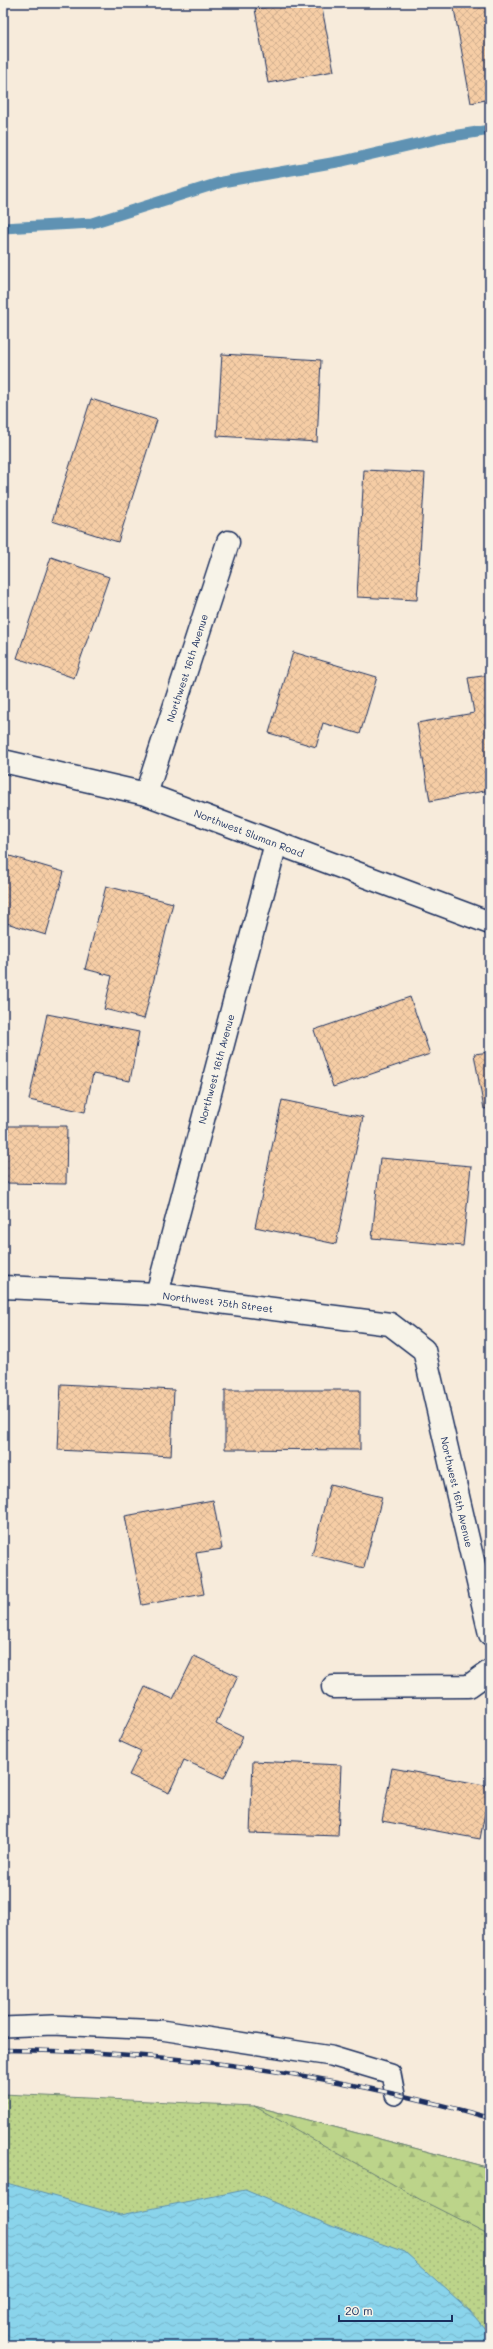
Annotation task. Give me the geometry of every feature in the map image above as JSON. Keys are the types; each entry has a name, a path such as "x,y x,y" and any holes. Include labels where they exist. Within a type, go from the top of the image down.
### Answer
{"street":[{"name":"Northwest 16th Avenue","path":"146,794 228,542"},
{"name":"Northwest Sluman Road","path":"3,761 146,794 490,923"},
{"name":"Northwest 16th Avenue","path":"156,1294 276,843"},
{"name":"Northwest 75th Street","path":"3,1288 156,1294 390,1324 424,1350"},
{"name":"Northwest 16th Avenue","path":"424,1350 490,1634"},
{"path":"333,1687 469,1686 490,1671"}],"lane":[{"path":"3,2027 53,2025 160,2030 331,2056 391,2074 395,2095"}],"green space":[{"path":"3,2094 254,2106 490,2168 490,2346 3,2346"},
{"path":"254,2106 490,2168 490,2235 421,2200"}],"water":[{"path":"3,2182 120,2215 245,2190 334,2227 405,2252 470,2311 490,2335 490,2346 3,2346"}],"building":[{"path":"287,3 321,3 334,71 268,83 255,9"},
{"path":"453,3 490,3 490,99 471,103"},
{"path":"222,354 321,360 317,442 217,436"},
{"path":"91,399 157,420 118,542 52,521"},
{"path":"364,470 425,473 417,600 357,597"},
{"path":"51,557 109,577 74,678 17,658"},
{"path":"293,652 377,677 360,734 323,723 316,747 269,733"},
{"path":"490,675 490,790 430,801 417,723 474,713 468,678"},
{"path":"3,854 64,872 46,935 3,922"},
{"path":"106,886 173,903 144,1019 104,1009 112,976 85,969"},
{"path":"410,997 430,1054 333,1087 314,1030"},
{"path":"47,1014 139,1032 130,1081 93,1074 85,1112 29,1100"},
{"path":"490,1052 490,1108 484,1109 474,1054"},
{"path":"282,1100 363,1117 336,1244 255,1227"},
{"path":"3,1126 67,1126 66,1184 5,1183 4,1223"},
{"path":"380,1158 471,1166 463,1246 372,1238"},
{"path":"61,1384 174,1390 171,1456 58,1450"},
{"path":"225,1390 360,1390 360,1450 225,1449"},
{"path":"330,1484 382,1497 364,1568 312,1555"},
{"path":"213,1500 222,1549 196,1553 204,1594 142,1605 125,1516"},
{"path":"194,1656 238,1676 216,1724 243,1737 224,1778 184,1760 169,1793 129,1775 141,1751 119,1741 145,1687 173,1699"},
{"path":"253,1761 341,1765 338,1836 250,1833"},
{"path":"392,1768 490,1786 480,1839 382,1821"}],"waterway":[{"path":"3,228 92,223 222,182 343,161 446,137 490,130"}],"railway":[{"path":"3,2050 65,2051 126,2055 188,2060 249,2068 310,2077 370,2089 430,2102 490,2118"}]}
